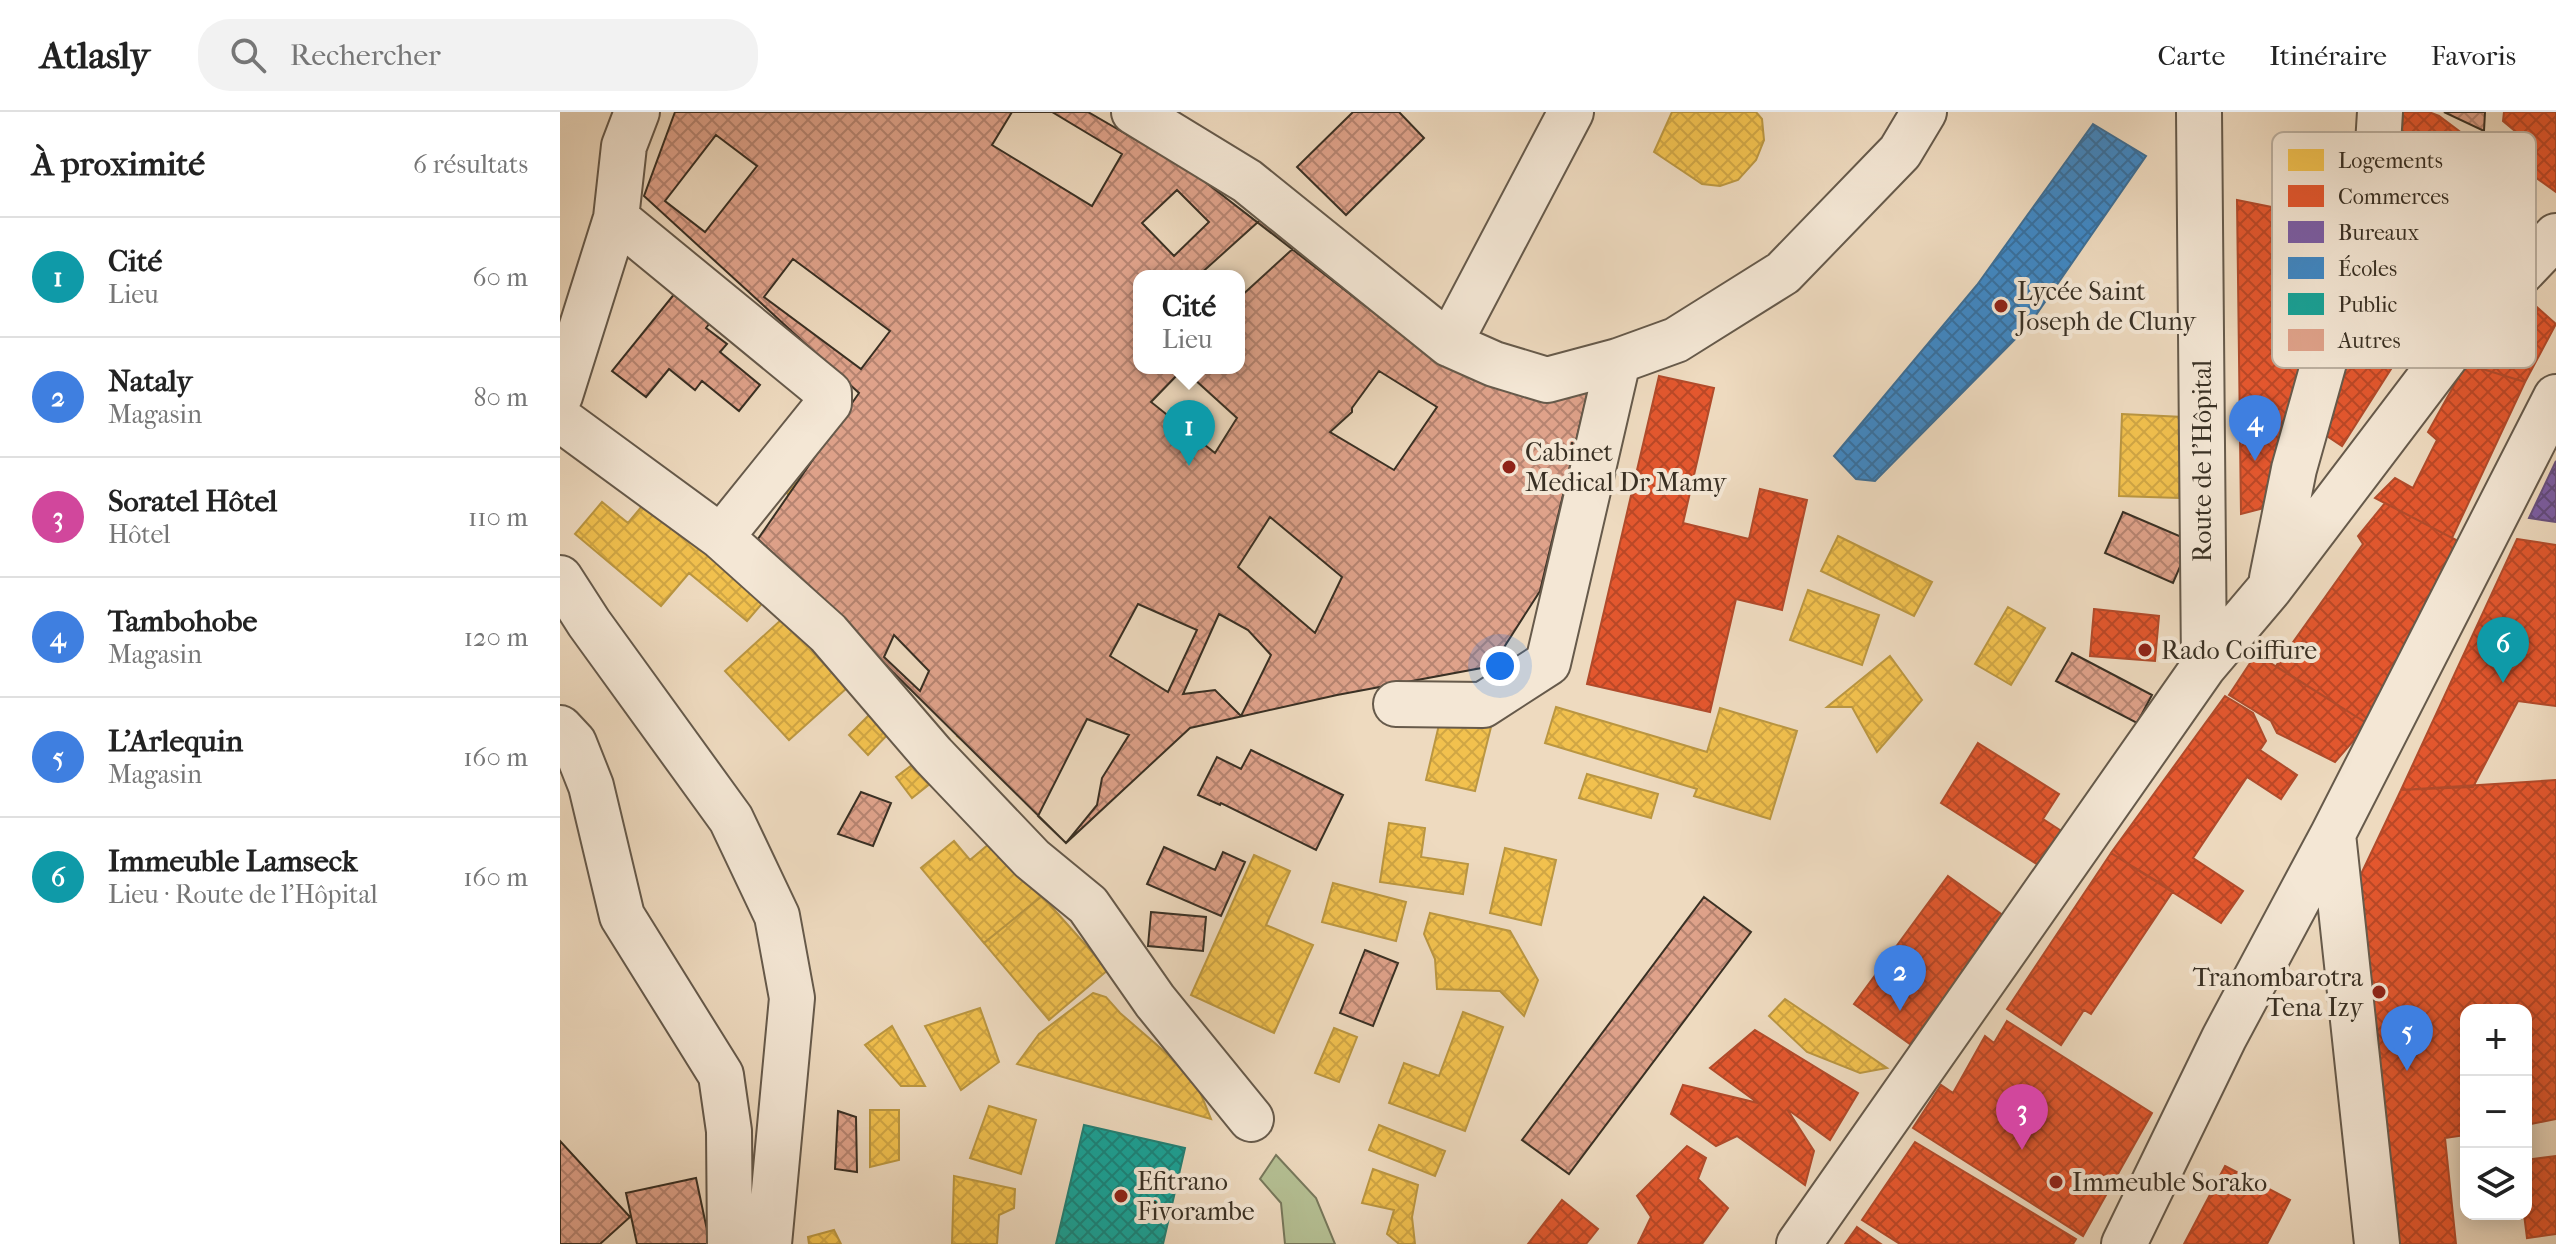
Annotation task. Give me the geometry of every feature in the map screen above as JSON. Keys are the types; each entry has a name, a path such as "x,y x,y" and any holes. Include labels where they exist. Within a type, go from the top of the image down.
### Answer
{"street":[{"path":"560,396 616,218 624,146 637,112"},
{"path":"1134,112 1247,181 1449,344 1494,364 1547,380 1618,361 1676,340 1783,273 1900,152 1924,112"},
{"path":"1449,344 1571,112"},
{"name":"Route de l'Hôpital","path":"2199,112 2204,666"},
{"path":"2379,132 2380,112"},
{"path":"616,218 829,393 829,403 721,537"},
{"path":"2536,257 2556,236"},
{"path":"1396,704 1483,705 1548,663 1618,361"},
{"path":"2270,588 2294,469 2322,368"},
{"path":"1799,1244 2204,666 2270,588 2437,368"},
{"path":"2124,1244 2224,1038 2333,834 2556,397"},
{"path":"560,419 721,537 828,633 933,755 1032,859 1088,905 1155,1001 1251,1119"},
{"path":"560,578 731,819 777,916 792,998 769,1244"},
{"path":"560,728 574,743 591,786 622,916 721,1075 729,1131 730,1244"},
{"path":"2333,834 2377,1244"}],"green space":[{"path":"1276,1155 1316,1198 1335,1244 1285,1244 1281,1203 1260,1179"}],"building: Logements":[{"path":"1672,112 1756,112 1762,119 1764,140 1756,160 1738,180 1720,186 1702,184 1654,152"},
{"name":"Cabinet Medical Dr Mamy","path":"1468,390 1570,404 1552,529 1447,534"},
{"path":"2122,414 2183,417 2179,498 2119,496"},
{"path":"1166,432 1182,438 1187,455 1167,490 1137,472"},
{"path":"805,465 825,473 872,508 841,563 819,558 804,580 783,554 758,539 795,502 784,490"},
{"path":"647,500 766,599 747,621 689,573 661,606 575,534 602,502 628,523"},
{"path":"912,506 929,537 892,563 873,533"},
{"path":"1064,513 1080,519 1081,534 1048,568 1060,582 1032,608 980,548 993,543 1005,558"},
{"path":"1101,525 1130,543 1119,561 1090,546"},
{"path":"1388,525 1433,551 1408,593 1363,568"},
{"path":"1838,536 1932,582 1914,616 1821,571"},
{"path":"1808,590 1879,615 1862,665 1790,640"},
{"path":"2008,607 2045,628 2011,685 1975,664"},
{"path":"793,609 857,679 789,740 725,671"},
{"path":"1021,644 1091,673 1081,702 1036,674 1021,690 993,663"},
{"path":"1890,656 1922,700 1877,752 1852,707 1827,707"},
{"path":"984,678 1006,694 992,711 971,698"},
{"path":"1556,707 1707,752 1720,708 1797,731 1770,819 1694,796 1697,789 1545,743"},
{"path":"1030,709 1059,726 1036,761 1019,740"},
{"path":"872,712 891,731 868,755 849,735"},
{"path":"1442,712 1492,723 1475,791 1426,780"},
{"path":"966,718 988,734 973,749 957,736"},
{"path":"920,759 936,779 912,798 896,777"},
{"path":"1587,774 1658,794 1651,818 1579,798"},
{"path":"1389,823 1425,828 1421,857 1468,864 1463,894 1380,882"},
{"path":"996,838 1042,896 984,943 921,868 954,841 970,860"},
{"path":"1505,848 1556,860 1541,925 1490,913"},
{"path":"1254,855 1290,871 1266,925 1313,945 1274,1033 1191,995"},
{"path":"1333,883 1406,902 1396,941 1322,922"},
{"path":"1042,896 1108,970 1049,1020 984,943"},
{"path":"1430,913 1510,931 1538,980 1524,1016 1500,991 1437,989 1435,959 1424,934"},
{"path":"1093,993 1106,997 1120,1013 1194,1077 1211,1119 1017,1064 1039,1034"},
{"path":"1785,999 1887,1068 1860,1073 1807,1052 1769,1016"},
{"path":"980,1008 999,1062 961,1090 925,1026"},
{"path":"1463,1012 1503,1027 1465,1131 1389,1103 1404,1063 1439,1076"},
{"path":"892,1026 925,1086 901,1086 865,1045"},
{"path":"1334,1028 1357,1037 1339,1082 1315,1073"},
{"path":"989,1106 1036,1120 1021,1174 970,1158"},
{"path":"870,1110 899,1110 899,1160 870,1167"},
{"path":"1379,1125 1445,1151 1435,1176 1369,1150"},
{"path":"1373,1169 1418,1185 1412,1217 1415,1244 1399,1244 1387,1234 1394,1210 1362,1203"},
{"path":"954,1176 1015,1189 1014,1208 999,1215 997,1244 952,1244"},
{"path":"834,1230 841,1244 809,1244 808,1237"}],"building: Commerces":[{"path":"2403,112 2429,112 2460,132 2402,132"},
{"path":"2504,112 2556,112 2556,192 2536,178 2536,132 2516,132 2503,121"},
{"path":"2237,200 2272,207 2272,368 2307,368 2268,507 2241,514"},
{"path":"2536,306 2556,324 2536,361"},
{"path":"2341,368 2392,368 2342,446 2324,434"},
{"path":"2464,368 2479,368 2525,382 2452,538 2375,498 2395,478 2413,488 2437,440 2428,432"},
{"path":"2479,368 2532,368 2525,382"},
{"path":"1659,376 1714,388 1683,523 1749,539 1760,489 1807,500 1782,610 1736,599 1710,712 1587,684"},
{"path":"2385,503 2458,541 2368,724 2276,666 2363,544 2358,536"},
{"path":"2517,539 2556,545 2556,706 2518,701 2473,787 2401,790"},
{"path":"2094,609 2159,616 2155,661 2090,656"},
{"path":"2256,654 2368,724 2335,762 2277,733 2271,721 2229,695"},
{"path":"2225,696 2253,713 2266,741 2260,750 2297,775 2281,799 2247,777 2193,858 2243,891 2221,923 2111,853"},
{"path":"1978,743 2059,794 2043,819 2066,834 2043,868 1941,803"},
{"path":"2556,780 2556,1119 2532,1124 2532,1004 2460,1004 2460,1136 2445,1138 2456,1244 2393,1244 2354,889 2401,790"},
{"path":"2111,853 2173,891 2091,1014 2084,1010 2061,1045 2007,1009"},
{"path":"1948,876 2004,916 1910,1044 1854,1004"},
{"name":"Immeuble Sorako","path":"2007,1021 2152,1113 2083,1236 1913,1128 1941,1085 1953,1093 1985,1036 1994,1043"},
{"path":"1755,1030 1858,1093 1830,1140 1787,1109 1814,1151 1805,1185 1737,1136 1716,1146 1671,1114 1683,1085 1758,1103 1710,1068"},
{"path":"1915,1142 2076,1239 2073,1244 1900,1244 1862,1220"},
{"path":"1687,1146 1706,1158 1698,1179 1728,1208 1702,1244 1638,1244 1651,1217 1637,1196"},
{"path":"2556,1156 2556,1234 2527,1238 2525,1220 2532,1220 2532,1159"},
{"path":"2225,1166 2290,1200 2267,1244 2184,1244"},
{"path":"1562,1200 1598,1229 1586,1244 1528,1244"},
{"path":"1857,1227 1881,1244 1845,1244"}],"building: Bureaux":[{"path":"2556,461 2556,522 2529,518"}],"building: Écoles":[{"path":"2093,124 2146,156 2029,325 1875,481 1856,479 1834,456 1977,285"}],"building: Public":[{"name":"Efitrano Fivorambe","path":"1084,1125 1185,1148 1163,1244 1056,1244"}],"building: Autres":[{"path":"675,112 1088,112 1195,174 1421,349 1588,391 1540,591 1492,666 1337,695 1190,728 1066,843 758,539 859,393 644,196"},
{"path":"1012,112 1052,112 1122,154 1092,206 992,145"},
{"path":"1353,112 1399,112 1424,138 1346,215 1297,167"},
{"path":"2444,112 2485,112 2484,131"},
{"path":"716,135 757,166 705,232 665,201"},
{"path":"1177,190 1209,222 1174,256 1142,223"},
{"path":"1268,213 1297,245 1245,293 1245,270 1205,270"},
{"path":"793,259 890,331 861,369 764,297"},
{"path":"684,282 719,311 706,328 727,344 720,352 760,385 739,411 702,381 695,390 669,369 646,397 612,371"},
{"path":"1379,371 1437,407 1394,470 1330,432 1352,412"},
{"path":"1178,374 1189,374 1237,418 1215,453 1151,402"},
{"path":"2123,512 2191,541 2173,583 2105,553"},
{"path":"1270,517 1342,577 1315,633 1238,567"},
{"path":"1138,604 1197,630 1168,692 1110,656"},
{"path":"1219,614 1248,630 1271,655 1241,716 1215,690 1183,694"},
{"path":"894,635 929,671 920,691 884,657"},
{"path":"2072,653 2152,695 2137,723 2056,681"},
{"path":"1087,719 1129,735 1102,778 1097,805 1066,843 1038,816"},
{"path":"1251,750 1343,795 1316,850 1221,803 1198,795 1217,757 1241,769"},
{"path":"861,792 891,803 873,846 838,834"},
{"path":"1164,847 1215,870 1223,852 1245,862 1221,916 1147,884"},
{"path":"1704,897 1751,932 1569,1174 1522,1140"},
{"path":"1151,912 1206,917 1203,951 1148,946"},
{"path":"1365,950 1398,963 1373,1026 1340,1013"},
{"path":"838,1111 856,1117 857,1172 835,1169"},
{"path":"560,1141 630,1217 600,1244 560,1244"},
{"path":"696,1178 710,1244 637,1244 626,1193"}],"place":[{"name":"Lycée Saint Joseph de Cluny","path":"2001,306"},
{"name":"Tambohobe","path":"2255,461"},
{"name":"Cité","path":"1189,466"},
{"name":"Cabinet Medical Dr Mamy","path":"1509,467"},
{"name":"Rado Coiffure","path":"2145,650"},
{"name":"Immeuble Lamseck","path":"2503,683"},
{"name":"Tranombarotra Tena Izy","path":"2379,992"},
{"name":"Nataly","path":"1900,1011"},
{"name":"L'Arlequin","path":"2407,1071"},
{"name":"Soratel Hôtel","path":"2022,1150"},
{"name":"Immeuble Sorako","path":"2056,1182"},
{"name":"Efitrano Fivorambe","path":"1121,1196"}]}
